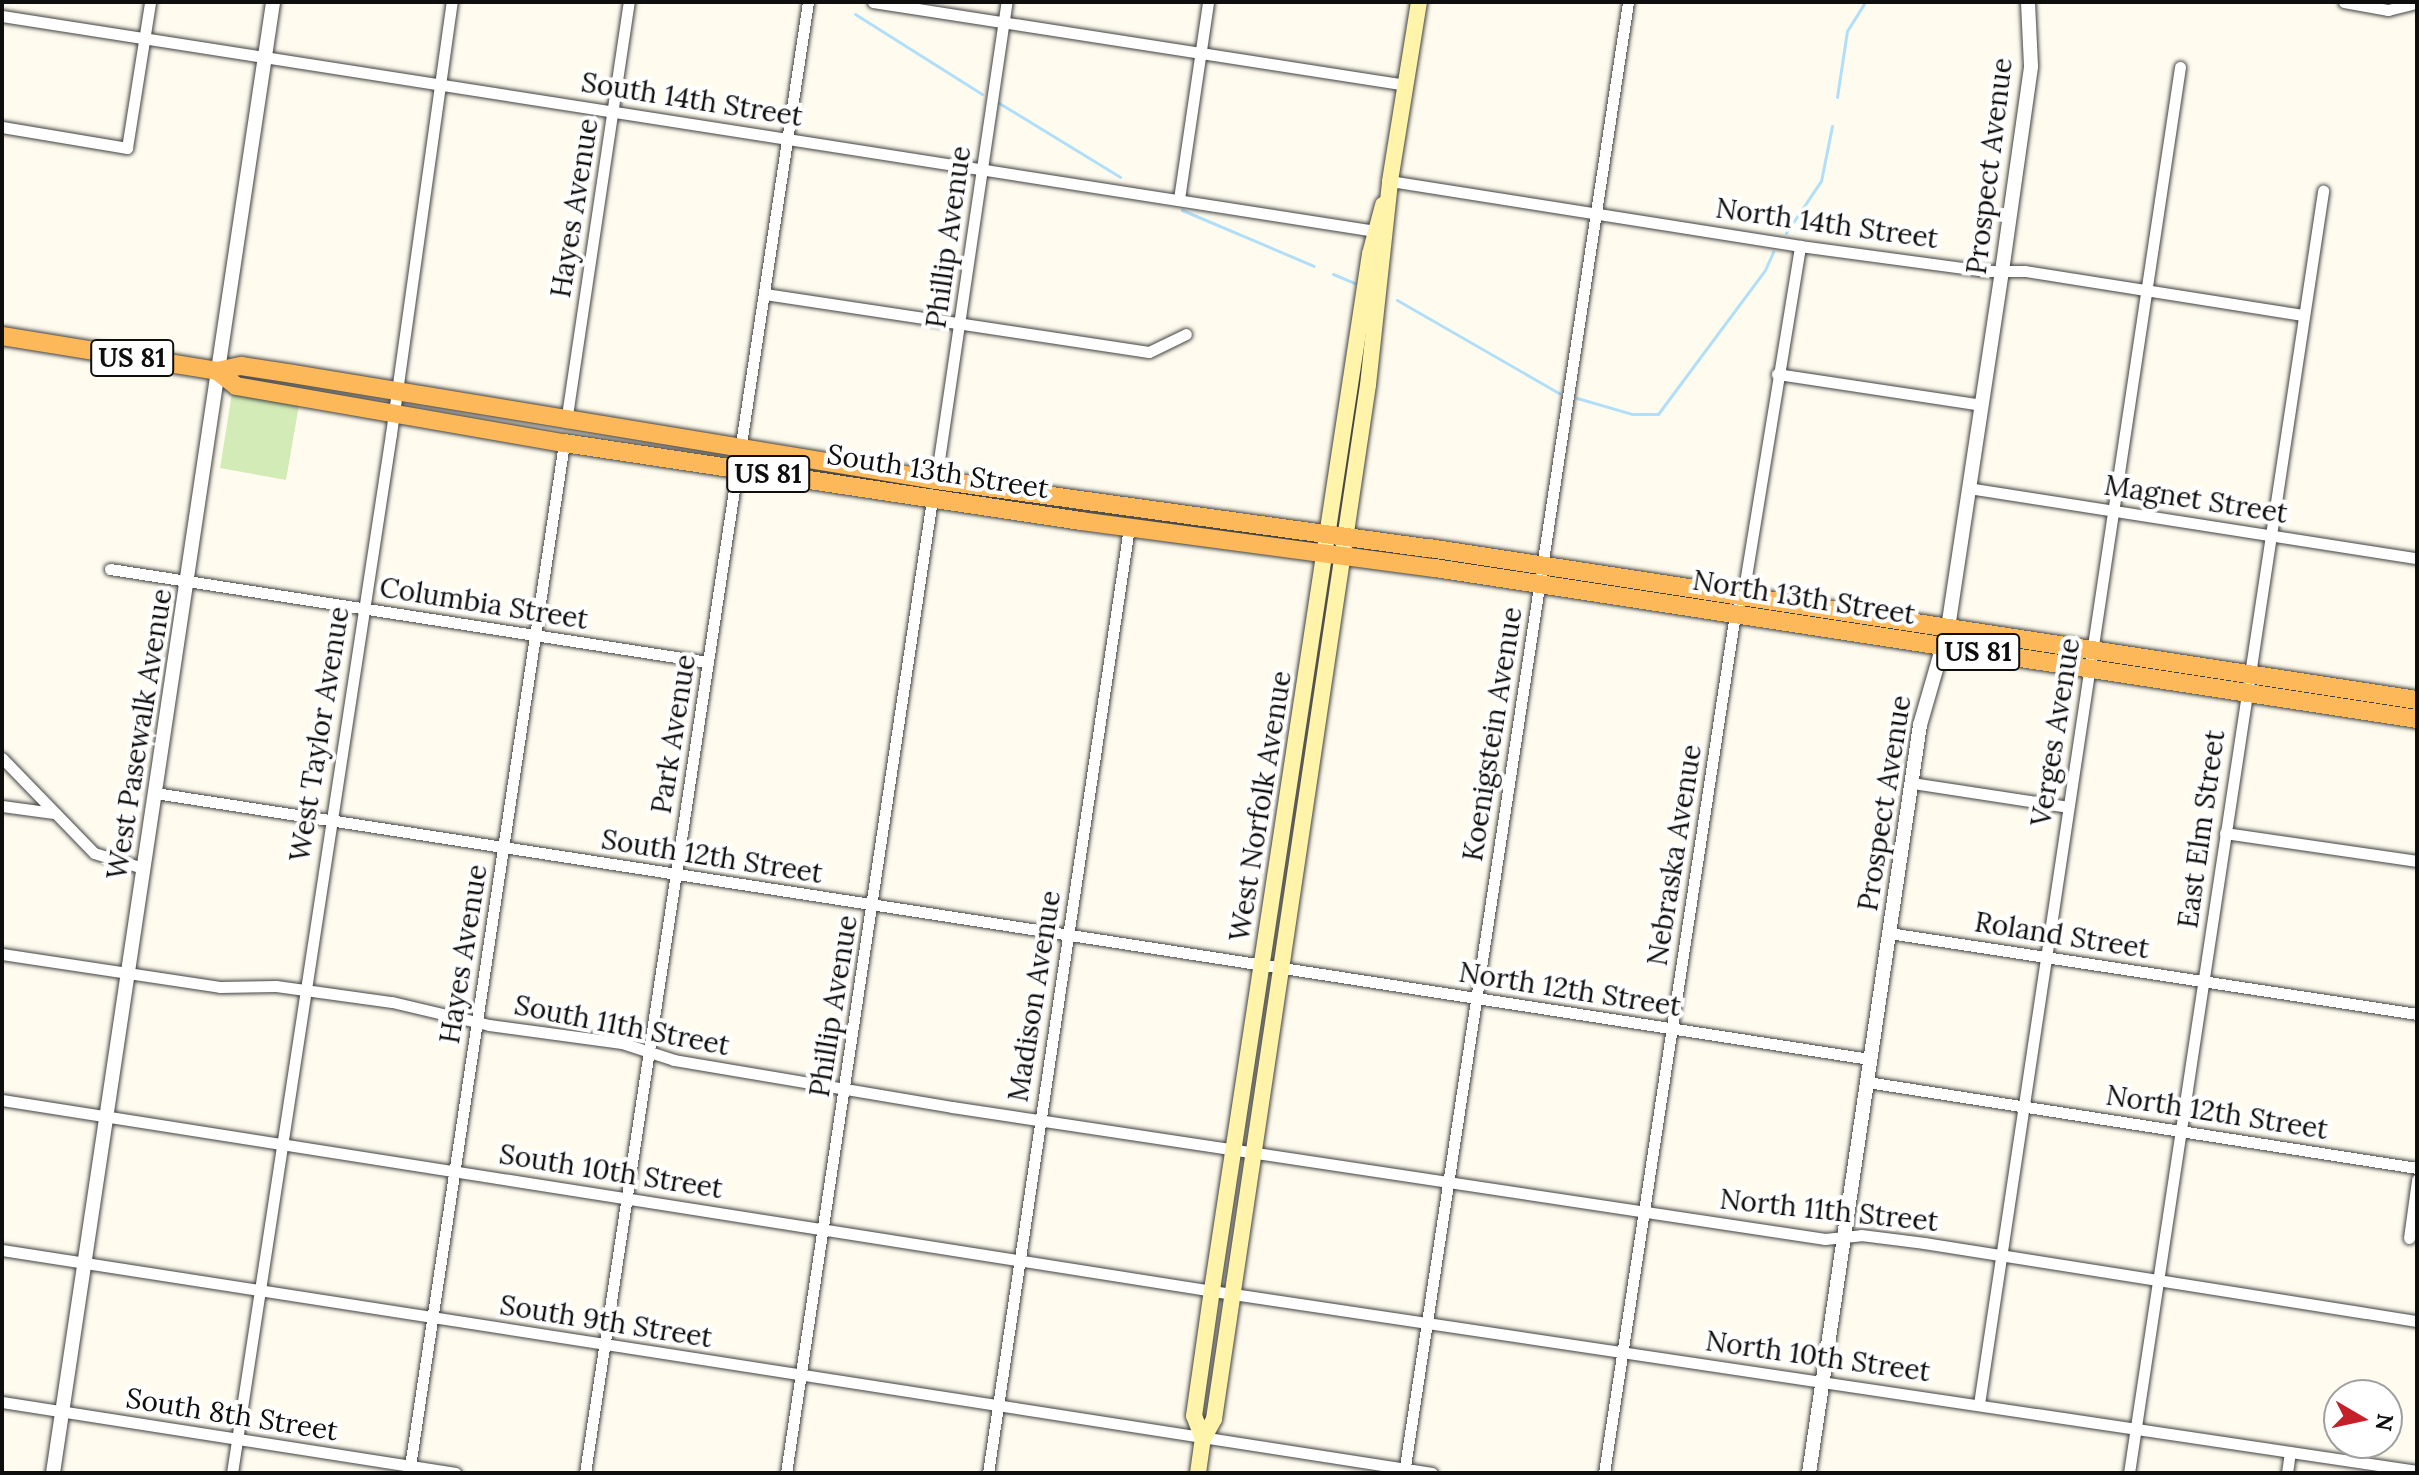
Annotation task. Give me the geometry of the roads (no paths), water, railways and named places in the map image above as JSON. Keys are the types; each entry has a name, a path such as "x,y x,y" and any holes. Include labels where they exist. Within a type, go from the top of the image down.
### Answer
{"highway":[{"name":"South 13th Street","path":"2,336 217,371 241,366 566,422 1335,544"},
{"name":"South 13th Street","path":"217,371 236,386 564,443 1129,527 1335,544"},
{"name":"North 13th Street","path":"1335,544 1540,575 1735,614 1945,647 2090,659"},
{"name":"North 13th Street","path":"1540,575 1743,595 1948,628 2090,659 2247,683 2417,700"},
{"name":"North 13th Street","path":"2247,683 2417,719"}],"main road":[{"name":"West Norfolk Avenue","path":"1203,1439 1194,1416 1212,1290 1262,966 1386,255 1390,181 1419,2"},
{"name":"West Norfolk Avenue","path":"1198,1473 1203,1439 1214,1419 1233,1294 1281,968 1375,231 1390,181"}],"street":[{"path":"2,127 127,148 150,2"},
{"name":"West Pasewalk Avenue","path":"53,1473 189,582 217,371 273,2"},
{"name":"West Taylor Avenue","path":"232,1473 452,2"},
{"name":"Hayes Avenue","path":"566,422 629,2"},
{"name":"Park Avenue","path":"585,1473 765,294 785,137 808,2"},
{"path":"873,2 1406,85"},
{"name":"Phillip Avenue","path":"936,480 1007,2"},
{"path":"1179,199 1208,2"},
{"name":"Koenigstein Avenue","path":"1405,1471 1628,2"},
{"name":"Prospect Avenue","path":"1809,1473 1925,694 1945,647 2002,271 2031,66 2028,2"},
{"path":"2344,2 2388,10 2417,3"},
{"name":"South 14th Street","path":"2,16 1375,231"},
{"name":"Verges Avenue","path":"1979,1404 2180,67"},
{"name":"North 14th Street","path":"1390,181 1800,246 2148,290 2304,315"},
{"name":"East Elm Street","path":"2129,1473 2323,191"},
{"name":"Nebraska Avenue","path":"1604,1473 1735,614 1743,595 1800,246"},
{"path":"765,294 1149,352 1186,334"},
{"path":"1777,374 1982,405"},
{"name":"Hayes Avenue","path":"409,1469 564,443"},
{"name":"Magnet Street","path":"1968,488 2417,558"},
{"name":"Phillip Avenue","path":"786,1473 932,499"},
{"name":"Madison Avenue","path":"988,1473 1129,527"},
{"name":"Columbia Street","path":"110,569 708,662"},
{"path":"2,758 54,813 106,861 143,868"},
{"path":"1912,783 2068,807"},
{"name":"South 12th Street","path":"155,793 1262,966"},
{"path":"2,806 54,813"},
{"path":"2225,833 2417,861"},
{"name":"Roland Street","path":"1889,933 2417,1014"},
{"name":"South 11th Street","path":"2,954 220,987 305,990 447,1011 476,1021 622,1043 649,1053 844,1089 1235,1150"},
{"name":"North 12th Street","path":"1262,966 1870,1059"},
{"name":"North 12th Street","path":"1867,1082 2417,1168"},
{"name":"South 10th Street","path":"2,1100 1212,1290"},
{"name":"North 11th Street","path":"1235,1150 1843,1238 1861,1235 2417,1321"},
{"path":"2409,1238 2417,1180"},
{"name":"South 9th Street","path":"2,1250 1432,1473"},
{"name":"North 10th Street","path":"1212,1290 2417,1471"},
{"name":"South 8th Street","path":"2,1402 237,1438 409,1469 455,1473"},
{"path":"2287,1473 2290,1452"}],"waterway":[{"path":"1837,97 1847,31 1865,2"},
{"path":"855,14 982,94"},
{"path":"999,103 1120,177"},
{"path":"1786,233 1821,181 1832,126"},
{"path":"1182,210 1314,266"},
{"path":"1577,398 1632,414 1658,414 1765,270 1773,252"},
{"path":"1333,274 1354,283"},
{"path":"1397,300 1559,393"}]}
